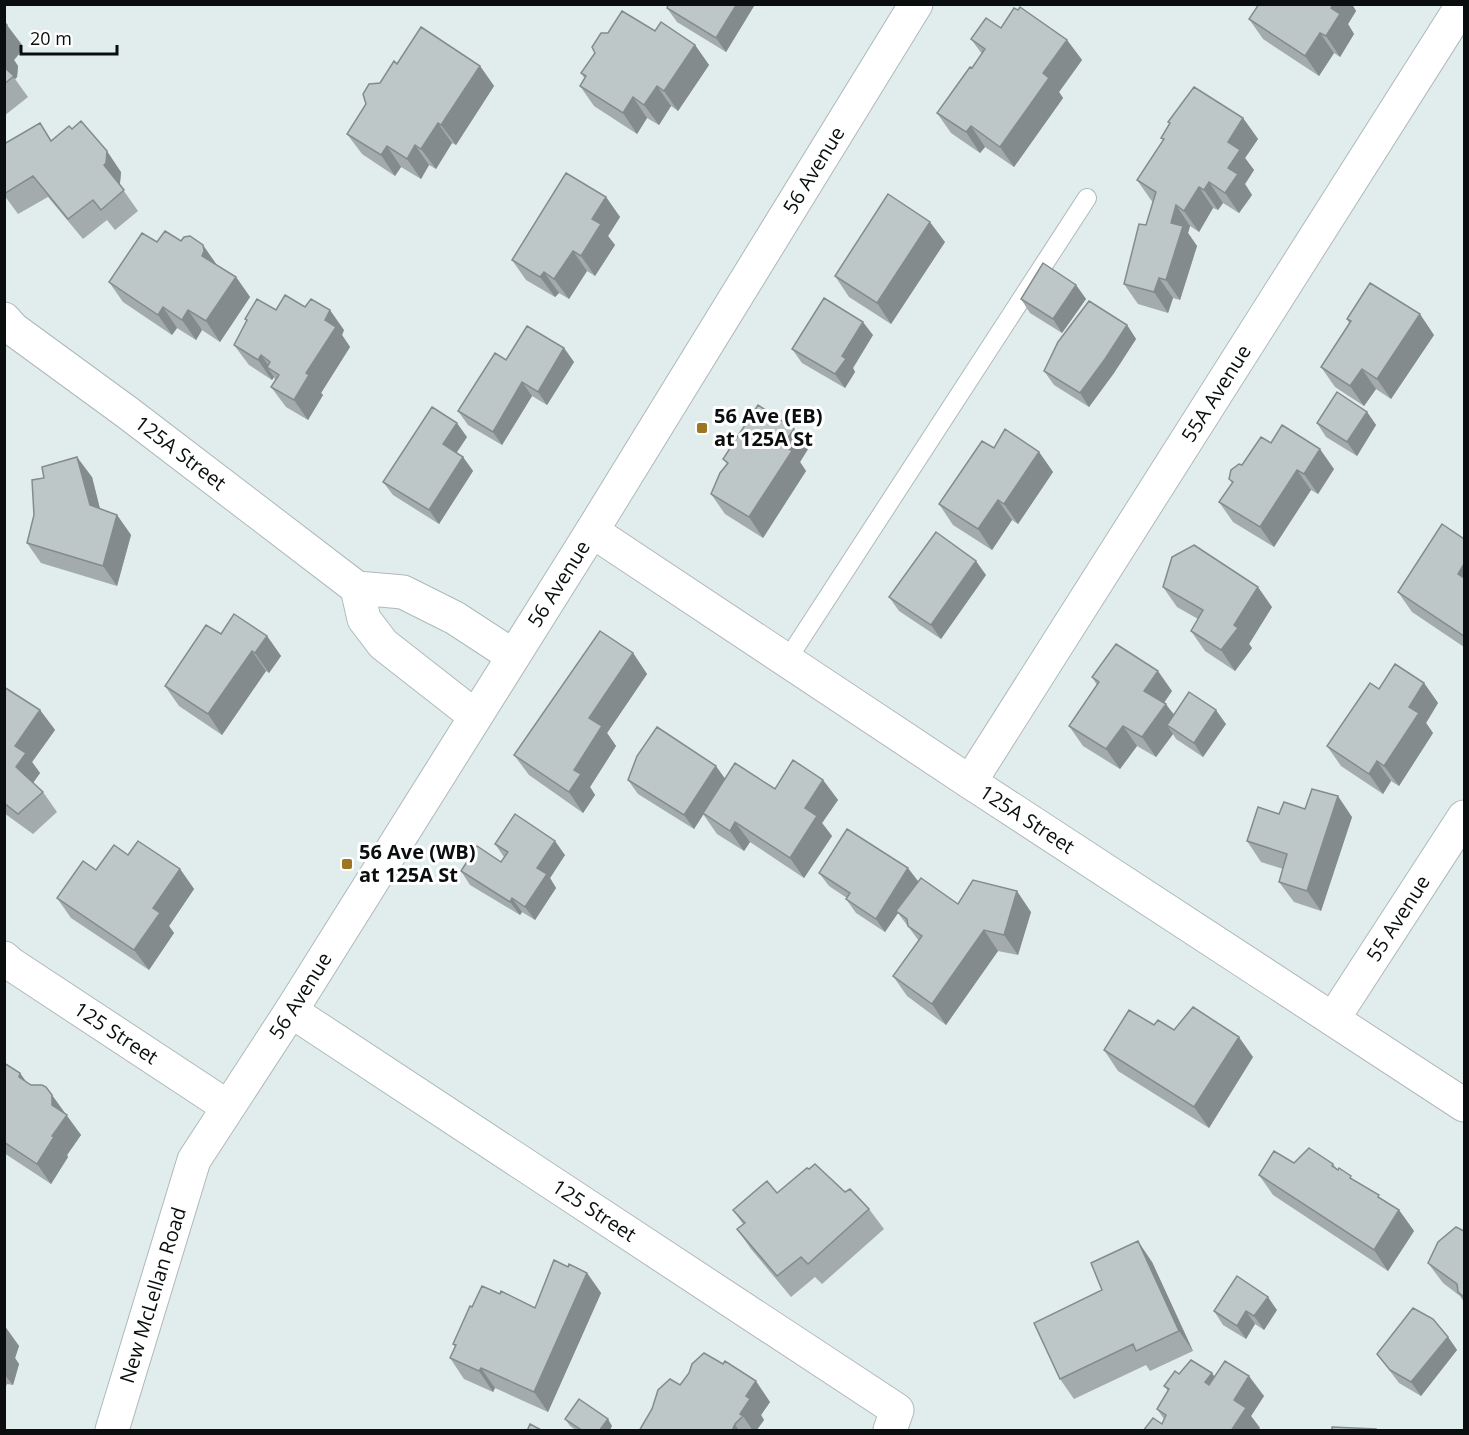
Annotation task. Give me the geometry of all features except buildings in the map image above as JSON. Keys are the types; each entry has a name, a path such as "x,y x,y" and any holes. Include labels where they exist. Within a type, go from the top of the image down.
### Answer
{"street":[{"name":"56 Avenue","path":"194,1160 291,1011 592,531 916,4"},
{"name":"55A Avenue","path":"970,782 1463,4"},
{"name":"125A Street","path":"4,319 13,329 128,413 357,588"},
{"name":"125A Street","path":"592,531 970,782 1464,1105"},
{"path":"474,717 383,644 364,619 357,588 403,592 455,618 513,656"},
{"name":"55 Avenue","path":"1333,1019 1464,817"},
{"name":"125 Street","path":"4,958 228,1107"},
{"name":"125 Street","path":"291,1011 894,1420"},
{"name":"New McLellan Road","path":"112,1431 194,1160"}],"lane":[{"path":"787,660 1087,198"}],"place":[{"name":"56 Ave (EB) at 125A St","path":"702,428"},
{"name":"56 Ave (WB) at 125A St","path":"347,864"}]}
